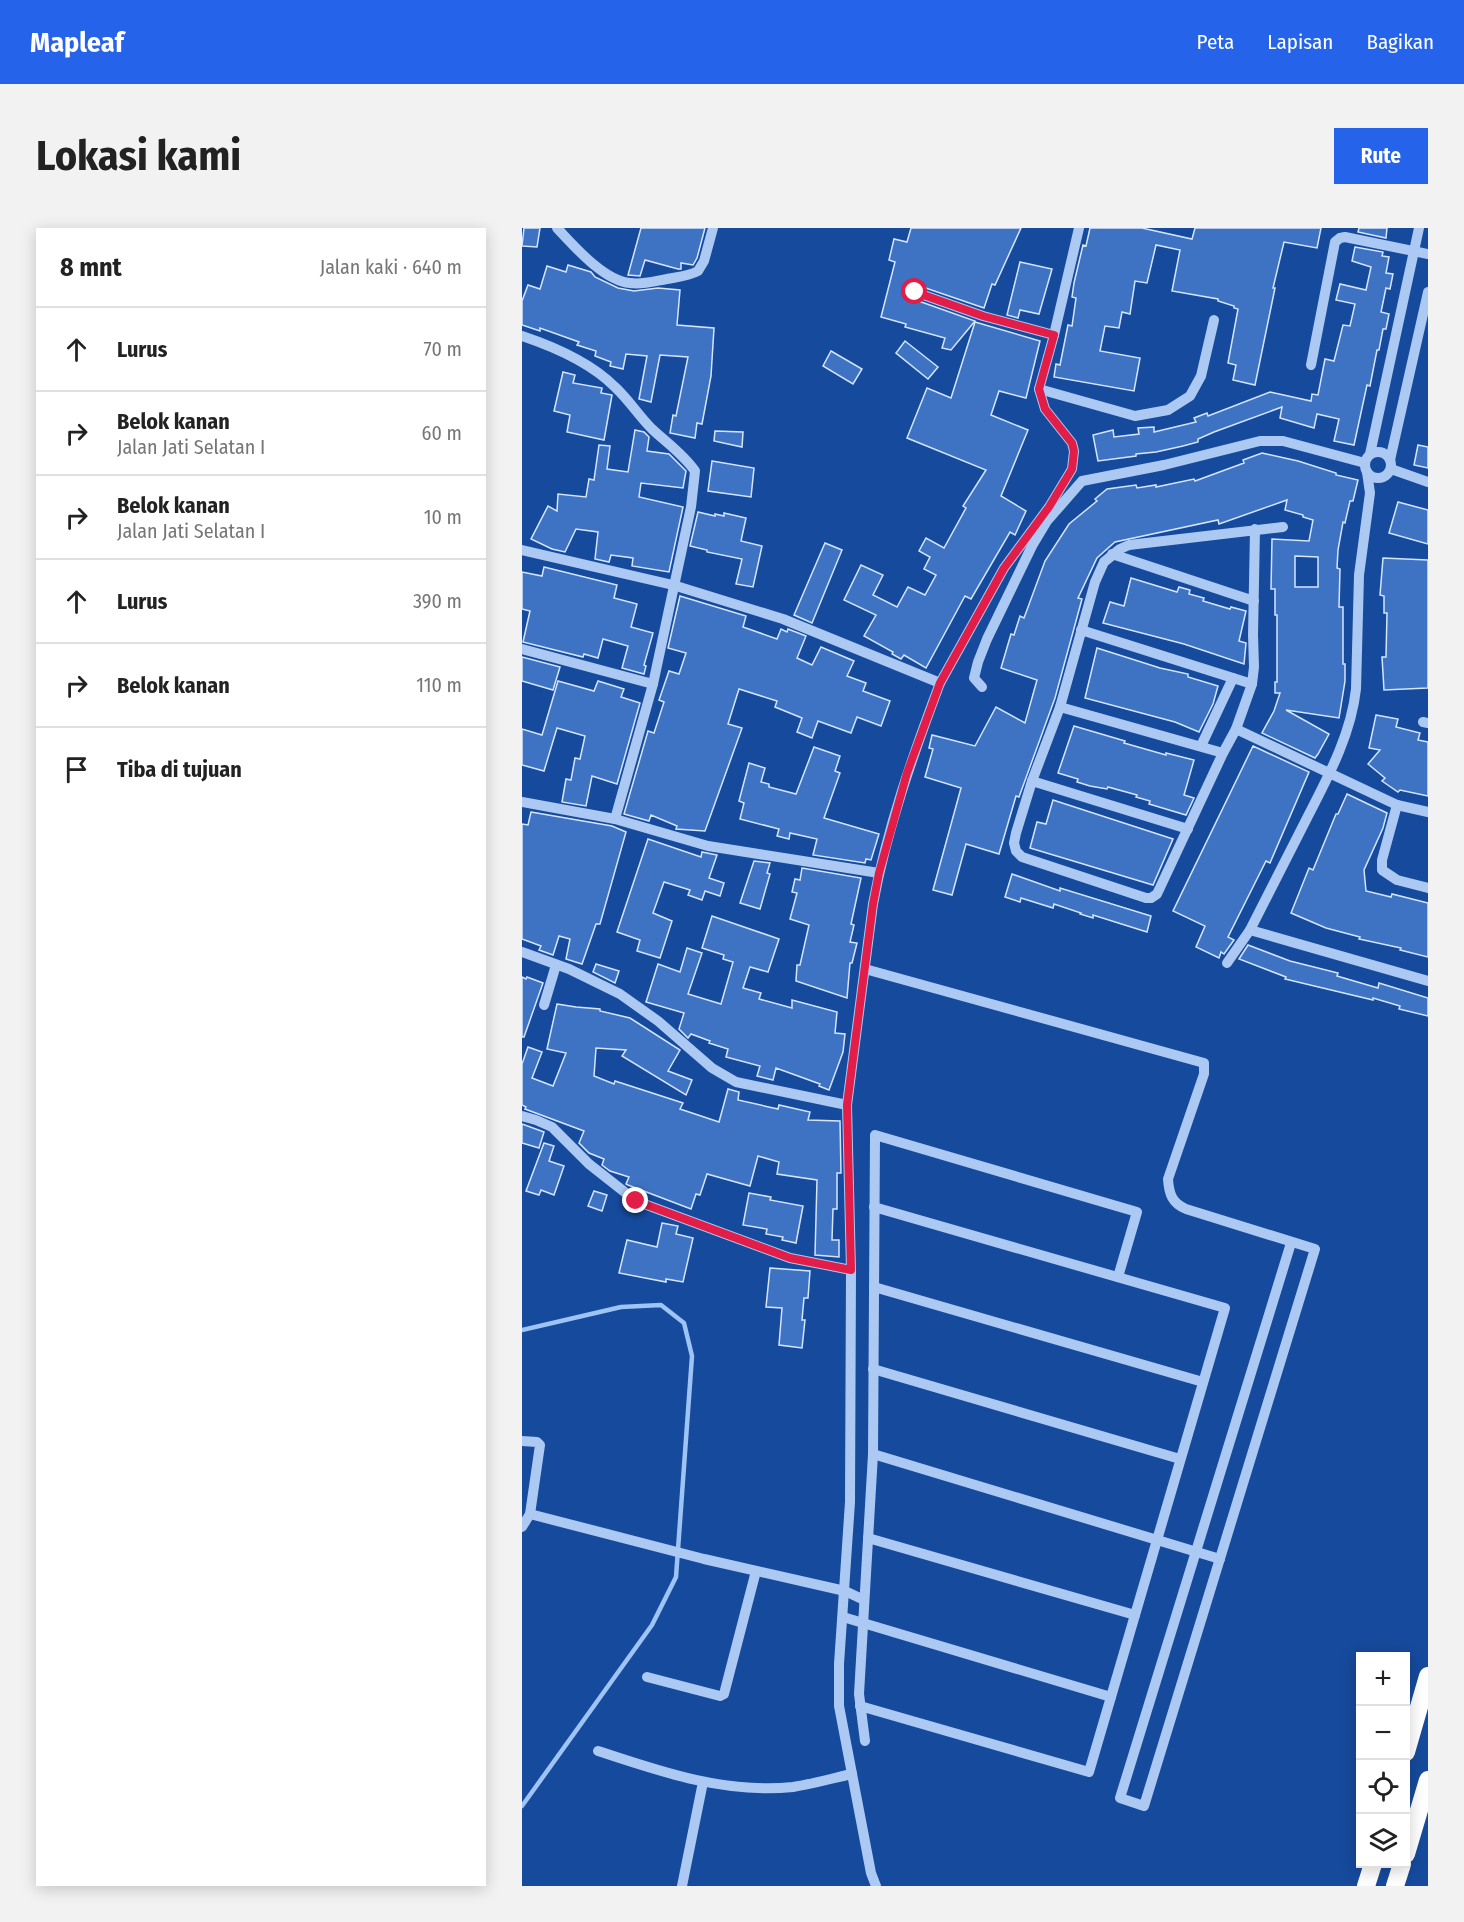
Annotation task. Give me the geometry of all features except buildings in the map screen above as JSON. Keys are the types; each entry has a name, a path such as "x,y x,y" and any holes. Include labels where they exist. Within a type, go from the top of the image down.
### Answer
{"highway":[{"path":"1410,1738 1428,1677"},
{"path":"1410,1841 1428,1780"},
{"path":"1366,1886 1371,1868"},
{"path":"1395,1886 1400,1868"}],"street":[{"path":"556,228 580,254 620,281 630,284 645,283 698,271 704,261 713,228"},
{"path":"876,1886 839,1706 850,1502 851,1270 847,1105 879,873 907,773 940,683 1004,568 1072,469 1074,451 1072,443 1045,409 1039,389 1079,228"},
{"path":"1227,963 1250,930 1330,773 1354,708 1359,575 1370,493 1368,463 1419,228"},
{"path":"1311,366 1335,242 1345,237 1428,254"},
{"path":"915,292 983,316 1054,335"},
{"path":"1370,493 1389,468 1428,292"},
{"path":"1039,389 1135,416 1168,410 1190,396 1201,376 1215,320"},
{"path":"522,336 550,345 599,373 616,387 651,428 686,458 695,471 692,507 653,684 615,819"},
{"path":"982,687 974,678 978,662 1009,592 1047,521 1082,481 1164,465 1260,441 1283,441 1368,463 1375,477 1389,468"},
{"path":"1368,463 1375,452 1384,453 1389,468"},
{"path":"1389,468 1428,482"},
{"path":"1255,529 1252,684 1236,729 1157,894 1151,898 1146,897 1022,857 1016,851 1014,843 1016,833 1032,781 1060,707 1081,630 1104,562 1112,554 1129,545 1255,529 1283,527"},
{"path":"522,550 673,585 783,619 940,683"},
{"path":"1112,554 1254,601"},
{"path":"1081,630 1252,684"},
{"path":"522,649 653,684"},
{"path":"1201,746 1233,678"},
{"path":"1060,707 1223,753"},
{"path":"1236,729 1397,805 1428,812"},
{"path":"1032,781 1188,829"},
{"path":"522,802 615,819 708,846 879,873"},
{"path":"1397,805 1382,860 1382,870 1397,880 1428,888"},
{"path":"1250,930 1428,981"},
{"path":"522,952 620,994 658,1021 712,1068 736,1082 847,1105"},
{"path":"544,1005 556,965"},
{"path":"865,969 1204,1063 1204,1074 1168,1179 1169,1193 1177,1205 1186,1209 1315,1250 1144,1806 1120,1798 1291,1243"},
{"path":"522,1116 552,1127 589,1164 636,1201 790,1258 851,1270"},
{"path":"865,1741 859,1694 873,1454 875,1135 1137,1212 1118,1277"},
{"path":"860,1706 1089,1772 1225,1308 874,1207"},
{"path":"874,1287 1203,1382"},
{"path":"873,1369 1180,1459"},
{"path":"522,1441 537,1442 540,1445 530,1514 522,1527"},
{"path":"873,1454 1220,1559"},
{"path":"530,1514 704,1559 845,1591 864,1600"},
{"path":"868,1538 1135,1615"},
{"path":"647,1677 720,1696 724,1694 756,1571"},
{"path":"843,1617 1111,1697"},
{"path":"598,1751 670,1775 703,1782 778,1788 852,1774"},
{"path":"682,1886 703,1782"}],"waterway":[{"path":"522,1330 621,1307 661,1305 684,1323 692,1356 676,1577 652,1625 522,1806"}],"route":[{"path":"636,1201 790,1258 851,1270 847,1105 879,873 907,773 940,683 1004,568 1049,507 1072,469 1074,460 1072,443 1045,409 1040,398 1042,373 1054,335 983,316 915,292"}]}
